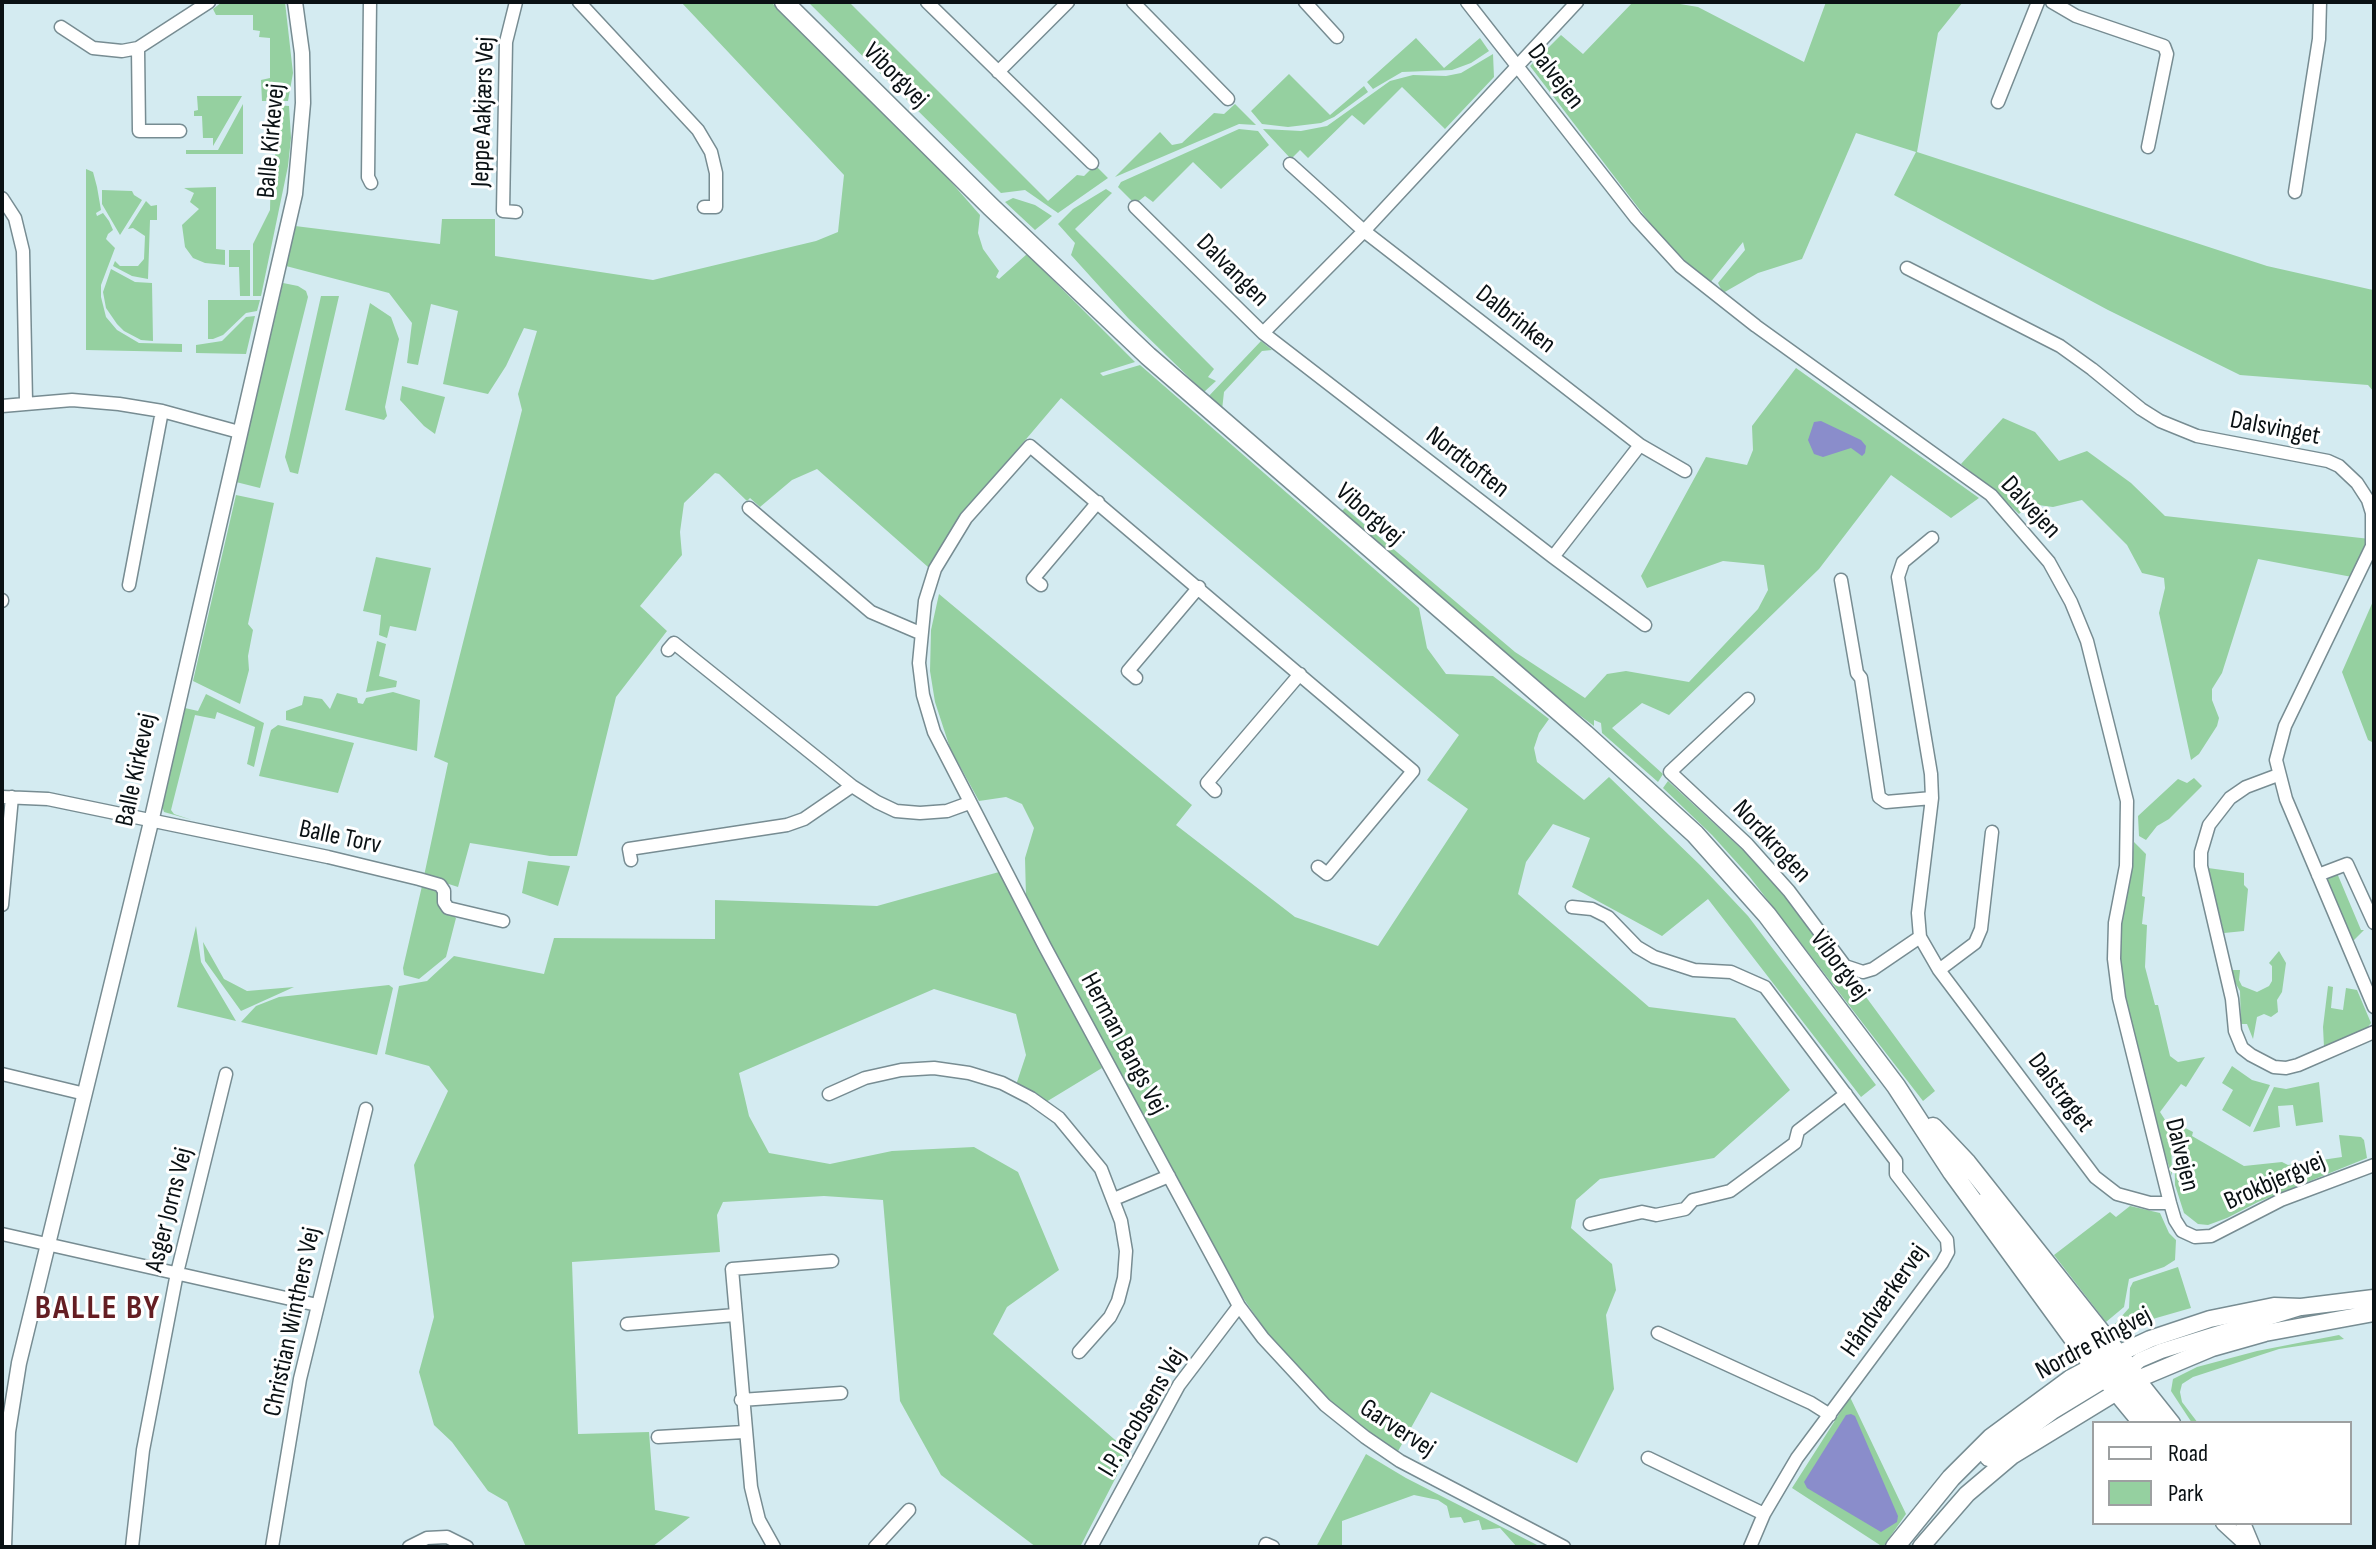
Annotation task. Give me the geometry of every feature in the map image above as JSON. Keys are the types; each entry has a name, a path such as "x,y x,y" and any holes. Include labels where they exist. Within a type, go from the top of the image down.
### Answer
{"main road":[{"name":"Viborgvej","path":"784,2 991,207 1148,356 1585,734 1695,834 1767,915 1896,1086 1965,1190 2116,1373"},
{"name":"Viborgvej","path":"1896,1086 1967,1163 2116,1373"},
{"name":"Nordre Ringvej","path":"1921,1547 1967,1494 2116,1373 2150,1339 2210,1319 2274,1306 2301,1307 2374,1298"},
{"name":"Nordre Ringvej","path":"1895,1547 1951,1478 1991,1438 2071,1379 2116,1373 2265,1333 2374,1313"},
{"path":"1907,1547 1958,1487 2000,1447 2052,1410 2116,1373 2153,1421"}],"street":[{"path":"61,27 93,48 122,51 138,48 209,2"},
{"name":"Balle Kirkevej","path":"4,1547 8,1388 47,1245 151,822 295,194 303,103 302,53 295,2"},
{"path":"370,2 368,177 371,183"},
{"name":"Jeppe Aakjærs Vej","path":"516,2 506,42 503,211 516,212"},
{"path":"579,2 698,130 711,152 716,173 716,207 704,207"},
{"path":"927,2 1092,163"},
{"path":"998,72 1068,2"},
{"path":"1133,2 1228,99"},
{"path":"1305,2 1337,37"},
{"name":"Dalvejen","path":"1467,2 1636,218 1680,266 1756,326 1991,495 2049,562 2071,602 2087,641 2127,801 2126,866 2115,923 2114,959 2119,998 2170,1203 2179,1227 2195,1237"},
{"name":"Dalvangen","path":"1135,207 1263,333 1364,231 1577,2"},
{"path":"1998,102 2038,2"},
{"path":"2052,2 2076,16 2164,46 2167,54 2148,147"},
{"path":"2295,192 2319,39 2320,2"},
{"path":"138,48 139,131 180,131"},
{"path":"1290,164 1364,231"},
{"path":"2,198 15,218 23,251 26,402"},
{"name":"Dalbrinken","path":"1364,231 1640,445 1685,471"},
{"name":"Dalsvinget","path":"1907,268 2060,346 2160,421 2197,436 2328,461 2339,466 2357,483 2368,500 2372,513 2372,546 2285,726 2276,760 2286,799 2371,993 2374,1007"},
{"name":"Nordtoften","path":"1263,333 1645,625"},
{"path":"2,406 72,400 162,411 239,432"},
{"path":"129,585 162,411"},
{"path":"1553,557 1640,445"},
{"name":"Herman Bangs Vej","path":"1239,1306 969,803 934,732 923,695 919,663 920,633 925,601 935,569 966,518 1030,446 1413,771 1327,874 1318,867"},
{"path":"1041,585 1033,579 1098,502"},
{"path":"749,508 871,612 920,633"},
{"name":"Dalstrøget","path":"1932,538 1903,562 1898,577 1931,774 1932,798 1918,913 1920,937 1939,970 2095,1177 2127,1198 2170,1203"},
{"path":"1841,580 1857,673 1861,678 1879,797 1886,802 1932,798"},
{"path":"1136,678 1128,671 1199,587"},
{"path":"668,650 674,643 852,786 896,811 933,812 969,803"},
{"path":"1215,791 1207,783 1300,674"},
{"name":"Nordkrogen","path":"1748,699 1670,772 1747,844 1789,891 1845,966 1863,972 1873,969 1920,937"},
{"path":"2278,775 2246,787 2230,798 2209,825 2201,852 2201,866 2232,999 2235,1031 2242,1048 2251,1055 2274,1067 2286,1068 2374,1032"},
{"path":"631,860 629,849 787,825 804,819 852,786"},
{"path":"2,905 7,797 48,799 151,822"},
{"name":"Balle Torv","path":"151,822 328,857 419,879 440,885 448,908 503,921"},
{"path":"1939,970 1975,943 1981,929 1992,832"},
{"path":"2318,875 2347,864 2374,923"},
{"name":"Håndværkervej","path":"1572,907 1592,909 1608,917 1637,947 1654,957 1694,970 1731,972 1765,987 1896,1161 1896,1174 1944,1235 1948,1252 1942,1263 1797,1458 1764,1514 1750,1547"},
{"path":"829,1094 865,1078 901,1070 969,1073 1002,1083 1059,1118 1101,1169 1121,1221 1126,1251 1118,1301 1110,1317 1079,1352"},
{"path":"2,1074 85,1094"},
{"name":"Asger Jorns Vej","path":"132,1547 143,1450 177,1273 226,1074"},
{"path":"1590,1224 1642,1212 1656,1215 1685,1209 1693,1200 1730,1191 1795,1143 1798,1131 1846,1094"},
{"name":"Christian Winthers Vej","path":"272,1547 300,1379 366,1109"},
{"name":"Brokbjergvej","path":"2195,1237 2211,1236 2281,1200 2374,1165"},
{"path":"1114,1199 1169,1176"},
{"path":"2,1234 317,1305"},
{"path":"774,1547 759,1520 751,1487 741,1400 732,1269 832,1261"},
{"name":"I.P. Jacobsens Vej","path":"1091,1547 1179,1385 1239,1306"},
{"name":"Garvervej","path":"1239,1306 1291,1369 1344,1422 1400,1461 1564,1547"},
{"path":"627,1324 735,1315"},
{"path":"1658,1333 1811,1403 1830,1415"},
{"name":"Viborgvej","path":"2116,1373 2139,1421"},
{"name":"Viborgvej","path":"2116,1373 2171,1421"},
{"path":"741,1400 841,1393"},
{"path":"658,1437 744,1432"},
{"path":"1648,1458 1764,1514"},
{"path":"875,1547 909,1510"},
{"path":"2225,1525 2251,1547"},
{"path":"2244,1525 2251,1547"},
{"path":"409,1547 427,1538 447,1537 467,1547"}],"green space":[{"path":"222,2 285,2 293,73 288,101 262,101 261,80 270,78 270,38 259,37 260,31 253,30 253,15 216,15 213,9"},
{"path":"681,2 771,2 930,158 980,215 978,233 983,249 999,271 996,277 999,279 1027,254 1135,362 1100,373 1103,376 1140,365 1419,608 1427,648 1446,674 1493,676 1549,719 1539,733 1534,748 1537,762 1584,800 1609,777 1748,916 1876,1085 1861,1097 1708,899 1662,936 1572,887 1590,838 1553,824 1526,862 1518,894 1649,1007 1735,1018 1790,1090 1714,1158 1600,1179 1576,1200 1571,1228 1612,1264 1616,1290 1606,1315 1614,1389 1577,1463 1431,1392 1397,1453 1324,1399 1280,1351 1225,1272 1026,897 1025,858 1034,828 1022,804 1006,797 979,801 950,748 935,702 930,671 931,630 939,594 1192,805 1176,825 1295,917 1378,946 1468,809 1427,780 1459,735 1061,398 960,517 928,567 817,469 792,480 760,507 750,498 747,501 715,473 684,503 680,532 682,555 640,606 667,631 616,697 577,856 550,856 470,843 458,887 424,876 448,763 434,757 522,410 518,394 537,331 524,328 488,394 443,384 458,311 431,304 418,365 407,363 412,323 389,293 286,266 295,226 440,244 442,219 495,219 495,256 653,280 816,241 838,232 844,175"},
{"path":"808,2 849,2 1048,201 1077,175 1084,176 1095,165 1108,178 1058,213 1025,190 1001,193"},
{"path":"1633,2 1668,2 1698,7 1804,62 1826,2 1963,2 1938,33 1917,152 2267,266 2373,290 2374,285 2374,392 2368,385 2240,375 2108,310 1894,195 1916,152 1856,133 1802,259 1758,273 1723,293 1718,283 1745,250 1743,242 1709,284 1659,235 1530,66 1561,35 1583,54"},
{"path":"1416,38 1444,68 1480,38 1489,51 1471,63 1452,70 1402,72 1373,89 1367,82"},
{"path":"1493,54 1494,77 1445,129 1402,87 1364,125 1352,115 1308,158 1300,150 1291,159 1263,129 1301,131 1327,126 1390,81 1413,75 1461,73"},
{"path":"1289,74 1330,115 1364,86 1368,92 1321,123 1288,127 1262,124 1251,111"},
{"path":"197,96 242,96 213,146 213,138 203,138 202,116 194,116 194,111 198,110"},
{"path":"243,104 243,154 186,154 186,150 218,150"},
{"path":"1235,104 1256,125 1239,124 1115,177 1160,132 1172,145 1182,143 1214,113 1224,114"},
{"path":"276,105 289,106 291,138 288,166 261,296 253,296 253,244 270,210 271,168 275,167"},
{"path":"1239,129 1258,131 1269,145 1221,189 1193,162 1153,202 1145,196 1135,204 1118,187 1121,182"},
{"path":"86,169 93,172 97,187 101,210 96,213 97,216 103,213 113,230 106,239 115,248 101,285 106,317 117,330 139,343 182,344 182,352 86,350"},
{"path":"216,187 216,249 225,250 225,265 193,258 185,247 182,225 199,209 190,202 194,193 184,188"},
{"path":"1106,189 1112,193 1075,229 1214,369 1208,377 1216,381 1204,392 1128,318 1071,255 1075,243 1058,224 1073,209"},
{"path":"102,190 132,191 142,200 120,235 102,204"},
{"path":"1013,198 1035,205 1052,216 1035,230 1005,202"},
{"path":"146,201 151,206 157,205 157,220 150,220 148,279 132,276 113,266 115,261 120,266 138,266 144,259 145,236 133,228 128,229"},
{"path":"229,250 250,250 250,296 240,296 239,267 229,267"},
{"path":"111,269 135,282 152,283 153,341 141,340 124,331 106,308 103,292"},
{"path":"283,283 298,286 306,291 308,297 260,488 236,482"},
{"path":"321,296 339,296 298,474 290,472 285,457"},
{"path":"208,300 260,300 257,311 246,313 223,335 208,339"},
{"path":"370,303 391,317 399,339 384,420 345,410"},
{"path":"255,316 246,354 196,353 196,345 222,341 246,317"},
{"path":"1261,341 1272,350 1262,351 1224,392 1222,410 1207,398"},
{"path":"1796,368 1979,498 1951,518 1891,475 1819,569 1669,715 1642,703 1612,728 1663,774 1658,782 1602,733 1601,723 1594,720 1594,726 1574,711 1341,512 1345,508 1515,652 1585,698 1607,674 1626,671 1689,682 1758,609 1768,590 1764,565 1723,561 1647,588 1641,576 1706,457 1747,465 1753,450 1752,426"},
{"path":"402,386 445,397 435,434 400,400"},
{"path":"2003,418 2035,432 2059,461 2087,451 2131,483 2165,516 2370,539 2352,577 2258,559 2222,673 2212,689 2212,700 2219,718 2217,726 2199,754 2191,760 2159,613 2165,588 2164,578 2142,573 2127,545 2082,500 2053,507 2030,504 2019,514 1961,464"},
{"path":"236,495 274,503 248,624 253,630 249,670 240,704 193,681"},
{"path":"376,557 431,568 416,631 390,626 387,638 379,635 381,615 363,611"},
{"path":"2374,599 2374,743 2368,740 2342,672"},
{"path":"377,641 386,644 379,676 397,681 396,687 366,692"},
{"path":"393,692 420,700 417,751 286,720 286,711 302,705 304,696 322,699 330,709 337,693 357,698 358,703 363,704 366,698"},
{"path":"206,694 264,723 254,767 247,764 255,727 217,712 215,719 195,715 171,810 192,820 164,812 162,806 185,708 198,711"},
{"path":"278,725 354,743 338,793 259,776 271,730"},
{"path":"2194,778 2202,786 2169,819 2157,826 2146,840 2139,836 2138,816 2178,779 2187,783"},
{"path":"1668,781 1778,886 1847,978 1858,986 1935,1091 1923,1101 1749,876 1663,788"},
{"path":"2134,842 2146,854 2142,896 2145,897 2142,924 2147,925 2145,967 2170,1056 2178,1062 2205,1057 2186,1087 2181,1084 2160,1112 2171,1129 2172,1176 2125,998 2121,964 2120,924"},
{"path":"528,861 570,866 558,906 522,893"},
{"path":"2208,868 2244,873 2244,885 2248,889 2244,931 2224,933"},
{"path":"999,872 1102,1068 1046,1102 1016,1085 1026,1055 1016,1014 934,989 739,1073 749,1116 769,1153 830,1164 892,1151 974,1147 1018,1172 1059,1270 1007,1307 993,1334 1129,1452 1080,1547 1036,1547 941,1475 900,1401 883,1200 824,1196 723,1202 717,1215 720,1252 572,1262 578,1434 649,1432 655,1510 690,1517 652,1547 526,1547 507,1502 488,1491 452,1442 434,1425 419,1372 434,1317 414,1165 448,1091 429,1066 385,1054 399,986 427,981 454,956 544,974 554,938 715,939 715,900 877,906"},
{"path":"2337,873 2361,930 2364,930 2352,942 2326,879"},
{"path":"422,886 434,890 446,910 456,918 446,957 419,979 404,975 403,968"},
{"path":"196,926 201,962 236,1021 177,1007"},
{"path":"203,942 224,979 247,991 294,987 241,1011 205,961"},
{"path":"2279,951 2286,963 2282,992 2277,1000 2278,1012 2271,1017 2264,1014 2257,1017 2253,1039 2247,1024 2241,1024 2240,991 2232,977 2233,970 2240,970 2242,986 2257,992 2272,981 2272,966 2269,963"},
{"path":"389,985 393,988 377,1055 241,1022 256,1006 279,997"},
{"path":"2328,986 2333,987 2331,1008 2343,1010 2346,988 2357,990 2371,1023 2330,1047 2324,1047 2323,1027"},
{"path":"2232,1066 2252,1080 2270,1085 2250,1127 2222,1110 2233,1090 2222,1083"},
{"path":"2319,1082 2323,1122 2296,1126 2293,1105 2278,1106 2280,1127 2253,1132 2274,1087 2286,1089"},
{"path":"2174,1122 2244,1166 2282,1162 2288,1165 2342,1157 2339,1135 2361,1137 2367,1158 2258,1202 2227,1218 2208,1225 2198,1224 2184,1213 2175,1185"},
{"path":"2130,1206 2160,1213 2169,1233 2176,1240 2175,1260 2129,1279 2124,1307 2106,1322 2054,1255 2110,1212 2116,1217"},
{"path":"2178,1267 2191,1308 2118,1329 2114,1325 2129,1308 2133,1282"},
{"path":"2339,1335 2344,1339 2279,1349 2193,1377 2182,1384 2180,1392 2182,1402 2196,1421 2191,1421 2171,1391 2173,1379 2197,1367 2257,1351"},
{"path":"1850,1397 1906,1514 1883,1547 1792,1488"},
{"path":"1366,1454 1406,1478 1541,1547 1517,1547 1500,1528 1482,1530 1479,1520 1464,1523 1461,1517 1450,1518 1447,1506 1438,1500 1414,1495 1342,1521 1342,1547 1316,1547"}],"water":[{"path":"1821,421 1861,440 1866,446 1865,453 1862,456 1851,448 1823,457 1814,454 1808,440 1814,422"},
{"path":"1846,1415 1855,1416 1898,1516 1897,1522 1881,1532 1807,1488 1804,1482"}],"district":[{"name":"BALLE BY","path":"98,1309"}]}
